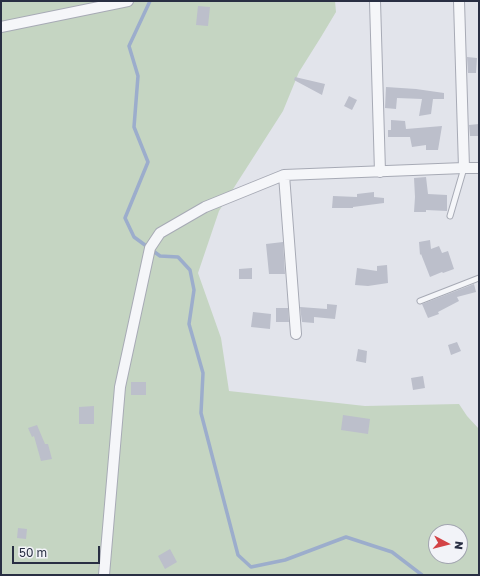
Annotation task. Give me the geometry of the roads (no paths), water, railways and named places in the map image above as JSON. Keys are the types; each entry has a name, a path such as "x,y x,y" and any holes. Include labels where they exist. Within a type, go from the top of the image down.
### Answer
{"street":[{"path":"1,27 128,1"},
{"path":"375,1 380,172"},
{"path":"459,1 464,168"},
{"path":"104,575 120,386 150,248 160,233 205,207 284,175 479,168"},
{"path":"284,175 296,334"}],"lane":[{"path":"450,216 464,168"},
{"path":"420,301 479,278"}],"waterway":[{"path":"150,1 129,46 138,76 134,127 148,162 125,218 134,237 160,256 178,257 190,270 194,290 189,324 203,373 201,413 238,555 251,567 285,560 346,537 392,552 422,575"}]}
